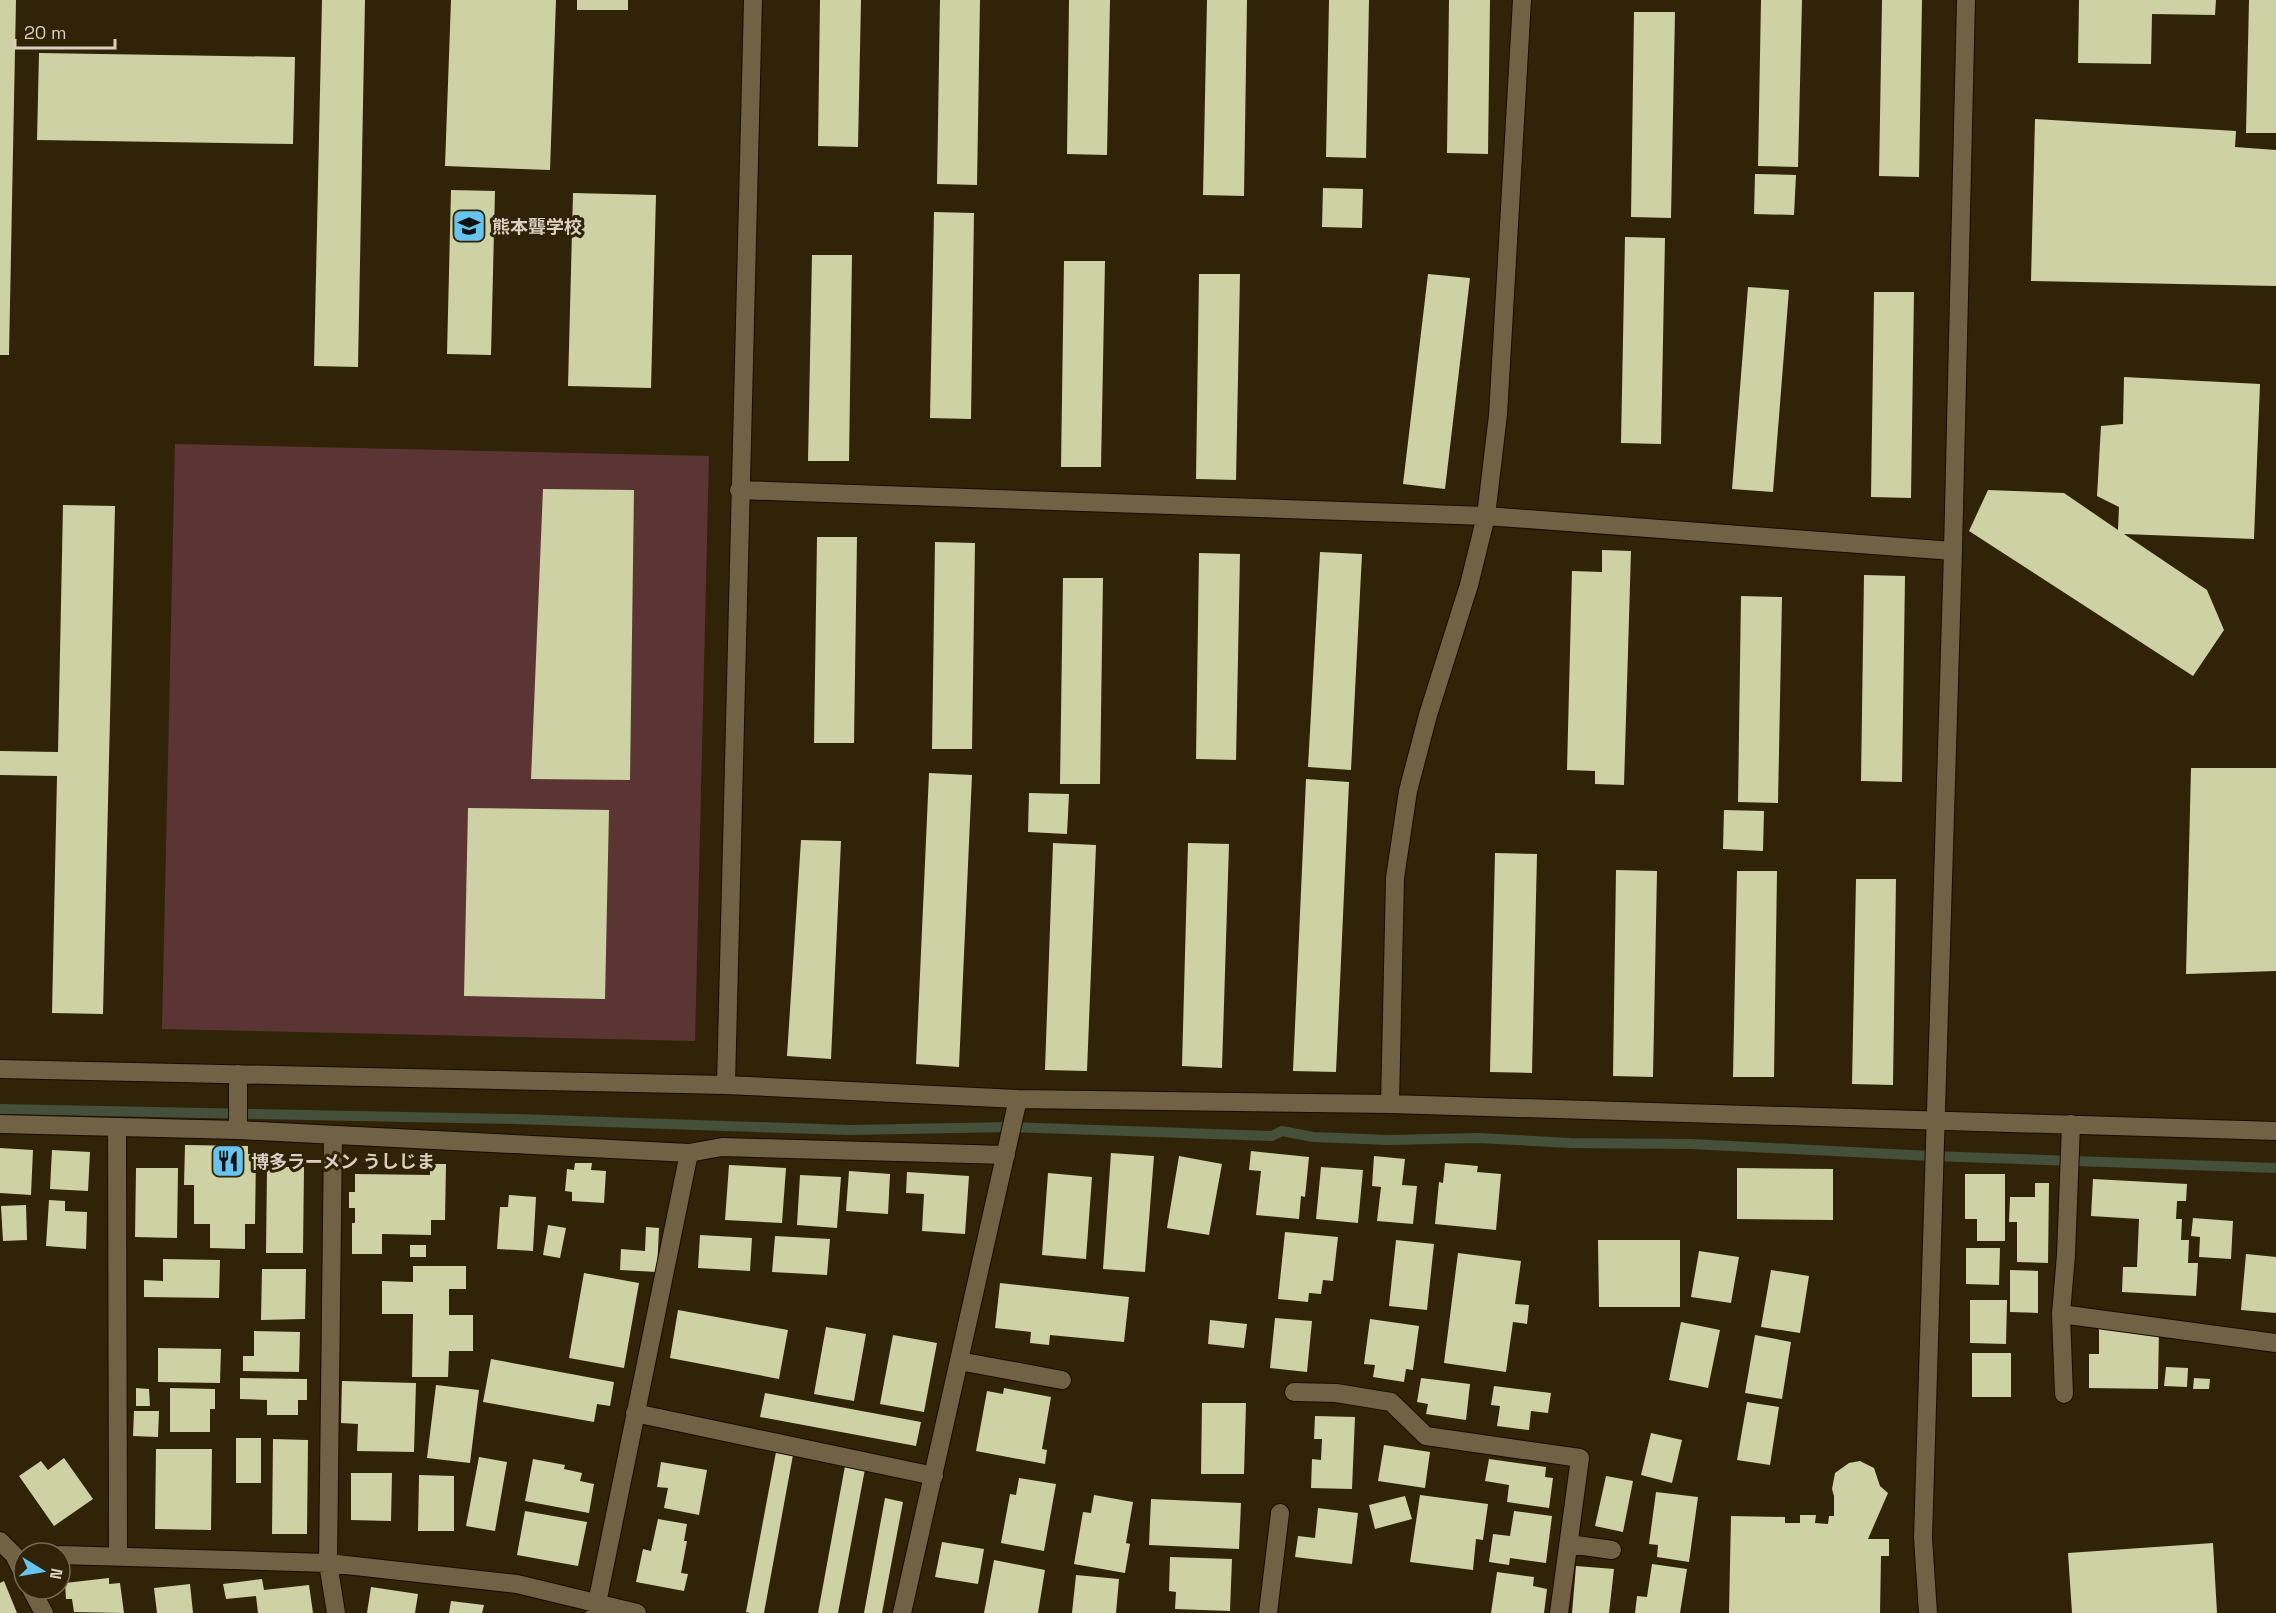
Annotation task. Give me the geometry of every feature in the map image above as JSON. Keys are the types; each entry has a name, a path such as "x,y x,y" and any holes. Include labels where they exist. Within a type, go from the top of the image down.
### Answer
{"street":[{"path":"726,1085 753,0"},
{"path":"1390,1104 1395,878 1408,791 1428,715 1469,585 1486,516 1498,415 1522,0"},
{"path":"1928,1613 1923,1538 1953,551 1966,0"},
{"path":"740,490 1486,516 1953,551"},
{"path":"0,1069 726,1085 1018,1099 1390,1104 2276,1131"},
{"path":"238,1074 238,1130"},
{"path":"902,1613 1018,1099"},
{"path":"0,1124 238,1130 688,1153 722,1147 1006,1155"},
{"path":"2064,1394 2061,1314 2066,1255 2071,1125"},
{"path":"117,1127 117,1556"},
{"path":"333,1136 328,1563 336,1613"},
{"path":"596,1608 688,1153"},
{"path":"2061,1314 2276,1342"},
{"path":"959,1360 1062,1380"},
{"path":"1294,1392 1336,1393 1391,1402 1426,1436 1580,1458 1559,1613"},
{"path":"635,1413 934,1476"},
{"path":"1268,1613 1280,1513"},
{"path":"0,1541 12,1556"},
{"path":"1569,1544 1612,1550"},
{"path":"72,1555 328,1563 517,1584 596,1608 637,1613"}],"shaded area":[{"path":"175,444 709,456 695,1041 162,1029"}],"building":[{"path":"0,0 16,0 9,355 0,355"},
{"path":"322,0 365,0 358,367 314,366"},
{"path":"451,0 556,0 550,170 445,166"},
{"path":"577,0 628,0 628,10 577,10"},
{"path":"820,0 861,0 858,147 818,146"},
{"path":"940,0 980,0 977,185 937,184"},
{"path":"1069,0 1110,0 1107,155 1067,154"},
{"path":"1207,0 1247,0 1244,196 1203,195"},
{"path":"1329,0 1369,0 1366,158 1326,157"},
{"path":"1449,0 1490,0 1488,154 1447,153"},
{"path":"1761,0 1802,0 1798,167 1758,166"},
{"path":"1882,0 1922,0 1919,177 1879,176"},
{"path":"2079,0 2216,0 2215,15 2152,14 2151,64 2078,63"},
{"path":"2249,0 2276,0 2276,133 2246,133"},
{"path":"1634,12 1675,12 1671,218 1631,217"},
{"path":"39,53 295,57 293,144 37,140"},
{"path":"2035,119 2236,131 2235,147 2276,150 2276,286 2031,281"},
{"path":"1755,174 1796,175 1794,215 1754,214"},
{"path":"1323,188 1363,189 1362,228 1322,227"},
{"path":"451,190 495,191 491,355 447,354"},
{"path":"573,193 656,195 651,388 568,386"},
{"path":"934,212 974,213 971,419 930,418"},
{"path":"1625,237 1665,238 1661,444 1621,443"},
{"path":"812,255 852,255 849,461 808,461"},
{"path":"1064,261 1105,261 1101,467 1061,467"},
{"path":"1199,274 1240,274 1236,480 1196,479"},
{"path":"1428,274 1470,278 1445,489 1403,484"},
{"path":"1748,287 1789,290 1773,492 1732,489"},
{"path":"1874,292 1914,292 1911,498 1871,497"},
{"path":"2124,377 2260,384 2254,539 2124,534 2207,590 2224,630 2193,676 1969,531 1988,490 2064,493 2118,530 2119,507 2097,496 2101,426 2123,424"},
{"path":"543,489 634,490 630,780 531,779"},
{"path":"63,505 115,506 103,1014 52,1013 57,776 0,775 0,751 58,752"},
{"path":"817,537 857,537 854,743 814,743"},
{"path":"935,542 975,543 972,749 932,749"},
{"path":"1602,550 1631,551 1624,785 1595,784 1595,771 1567,770 1572,571 1602,572"},
{"path":"1320,552 1362,554 1351,770 1308,767"},
{"path":"1199,553 1240,554 1236,760 1196,759"},
{"path":"1864,575 1905,576 1902,782 1861,781"},
{"path":"1063,578 1103,578 1100,784 1060,784"},
{"path":"1741,596 1782,597 1778,803 1738,802"},
{"path":"2191,768 2276,768 2276,971 2186,974"},
{"path":"929,773 972,775 959,1067 916,1064"},
{"path":"1306,779 1349,782 1336,1072 1293,1071"},
{"path":"1029,793 1069,794 1067,834 1028,832"},
{"path":"468,808 609,810 605,999 464,996"},
{"path":"1724,810 1764,811 1763,851 1723,849"},
{"path":"801,840 841,841 831,1059 787,1056"},
{"path":"1053,843 1096,845 1087,1071 1045,1070"},
{"path":"1188,843 1229,844 1222,1068 1182,1066"},
{"path":"1495,853 1537,854 1532,1073 1490,1072"},
{"path":"1616,870 1657,871 1653,1077 1613,1076"},
{"path":"1737,871 1777,871 1774,1077 1733,1077"},
{"path":"1856,879 1896,879 1893,1085 1852,1084"},
{"path":"185,1145 248,1146 248,1154 256,1154 255,1224 245,1224 245,1249 210,1248 210,1224 194,1224 194,1185 184,1185"},
{"path":"0,1148 33,1150 31,1195 0,1193"},
{"path":"52,1150 90,1152 88,1191 50,1189"},
{"path":"1251,1151 1309,1157 1305,1197 1301,1196 1299,1219 1256,1215 1261,1171 1249,1170"},
{"path":"1111,1153 1154,1156 1145,1272 1103,1269"},
{"path":"1179,1156 1222,1164 1209,1235 1167,1228"},
{"path":"1374,1156 1405,1159 1402,1185 1417,1186 1413,1224 1377,1221 1381,1187 1372,1186"},
{"path":"575,1163 592,1163 591,1170 606,1171 604,1203 572,1201 572,1192 565,1191 567,1169 574,1170"},
{"path":"1445,1163 1478,1166 1477,1172 1501,1174 1496,1230 1435,1224 1439,1182 1443,1183"},
{"path":"430,1164 446,1164 445,1220 431,1220 431,1235 382,1234 382,1254 352,1254 352,1223 355,1223 355,1208 349,1208 349,1192 355,1192 355,1174 430,1175"},
{"path":"729,1165 786,1168 782,1223 725,1220"},
{"path":"267,1167 304,1167 303,1253 266,1253"},
{"path":"1321,1167 1363,1170 1358,1223 1316,1219"},
{"path":"136,1168 178,1168 177,1238 135,1237"},
{"path":"1737,1168 1833,1169 1833,1220 1737,1219"},
{"path":"849,1171 890,1174 888,1214 846,1211"},
{"path":"907,1172 969,1176 965,1234 922,1231 924,1194 906,1193"},
{"path":"1048,1173 1092,1177 1086,1259 1042,1255"},
{"path":"1965,1174 2005,1174 2005,1241 1977,1241 1977,1219 1965,1219"},
{"path":"800,1175 841,1177 837,1228 797,1225"},
{"path":"2093,1179 2187,1184 2186,1201 2177,1201 2176,1219 2182,1219 2181,1240 2189,1240 2188,1263 2198,1263 2196,1296 2122,1292 2123,1267 2137,1267 2139,1219 2091,1216"},
{"path":"2035,1183 2049,1183 2048,1263 2017,1262 2017,1222 2009,1222 2010,1197 2035,1197"},
{"path":"509,1195 536,1197 533,1251 497,1249 500,1207 508,1207"},
{"path":"49,1200 65,1201 65,1211 87,1212 86,1249 46,1246"},
{"path":"26,1205 27,1240 3,1241 1,1206"},
{"path":"2193,1218 2233,1221 2231,1259 2199,1257 2200,1237 2191,1236"},
{"path":"548,1225 566,1228 560,1258 543,1255"},
{"path":"646,1227 659,1228 657,1272 620,1270 621,1249 645,1251"},
{"path":"1285,1232 1338,1237 1333,1281 1323,1280 1321,1294 1309,1293 1308,1302 1278,1299"},
{"path":"700,1235 752,1238 750,1271 698,1268"},
{"path":"775,1236 830,1239 827,1275 772,1272"},
{"path":"1396,1240 1434,1244 1427,1310 1389,1306"},
{"path":"1598,1240 1680,1240 1680,1307 1599,1307"},
{"path":"410,1245 426,1245 426,1257 410,1257"},
{"path":"1966,1248 2000,1248 1999,1285 1966,1284"},
{"path":"1699,1251 1739,1257 1731,1303 1691,1297"},
{"path":"1458,1253 1521,1261 1515,1304 1529,1305 1527,1324 1513,1322 1506,1372 1444,1363"},
{"path":"2246,1254 2276,1257 2276,1313 2241,1310"},
{"path":"163,1259 220,1260 219,1298 144,1297 144,1280 163,1281"},
{"path":"413,1266 466,1266 466,1289 449,1289 449,1315 473,1315 473,1351 449,1351 448,1377 412,1377 413,1314 382,1314 382,1281 413,1282"},
{"path":"262,1269 306,1269 305,1319 261,1320"},
{"path":"1771,1270 1809,1276 1800,1333 1761,1327"},
{"path":"2010,1270 2038,1271 2038,1313 2010,1312"},
{"path":"584,1273 639,1283 624,1368 569,1358"},
{"path":"1000,1283 1129,1297 1124,1342 1050,1335 1049,1345 1030,1343 1031,1332 995,1328"},
{"path":"1970,1300 2007,1300 2006,1344 1970,1343"},
{"path":"678,1310 788,1330 779,1379 670,1358"},
{"path":"1275,1318 1312,1321 1307,1372 1270,1368"},
{"path":"1370,1319 1419,1326 1413,1370 1406,1369 1404,1382 1373,1377 1375,1365 1364,1364"},
{"path":"1210,1320 1247,1324 1244,1348 1208,1344"},
{"path":"1681,1322 1720,1330 1708,1388 1669,1380"},
{"path":"2099,1326 2159,1327 2158,1389 2089,1388 2089,1354 2099,1354"},
{"path":"826,1327 866,1334 854,1401 814,1394"},
{"path":"254,1331 300,1332 299,1372 243,1371 243,1356 254,1356"},
{"path":"893,1335 937,1343 924,1412 880,1404"},
{"path":"1755,1335 1791,1342 1782,1399 1745,1393"},
{"path":"158,1348 221,1349 220,1383 158,1382"},
{"path":"1972,1353 2011,1353 2011,1397 1972,1397"},
{"path":"491,1359 614,1382 610,1406 597,1404 594,1422 483,1402"},
{"path":"2166,1367 2188,1368 2187,1387 2164,1386"},
{"path":"240,1378 307,1379 307,1400 298,1400 298,1415 267,1415 267,1400 240,1399"},
{"path":"1421,1378 1470,1384 1466,1420 1426,1414 1428,1404 1417,1402"},
{"path":"2194,1378 2210,1379 2209,1389 2193,1389"},
{"path":"342,1381 416,1383 414,1452 357,1451 358,1424 341,1423"},
{"path":"436,1385 479,1390 470,1463 427,1458"},
{"path":"1494,1386 1551,1393 1548,1413 1531,1411 1529,1430 1497,1426 1500,1406 1491,1405"},
{"path":"136,1388 149,1389 150,1406 136,1406"},
{"path":"170,1388 215,1389 215,1409 210,1409 210,1432 170,1432"},
{"path":"1004,1388 1051,1397 1042,1449 1047,1450 1045,1464 976,1451 987,1391 1003,1394"},
{"path":"765,1393 921,1422 916,1446 760,1417"},
{"path":"1747,1402 1779,1407 1770,1465 1737,1460"},
{"path":"1202,1403 1246,1403 1244,1474 1201,1474"},
{"path":"134,1411 159,1411 158,1437 133,1436"},
{"path":"1315,1416 1355,1417 1352,1489 1311,1488 1312,1459 1321,1460 1322,1439 1314,1439"},
{"path":"1651,1433 1682,1440 1672,1483 1641,1475"},
{"path":"236,1438 261,1438 261,1483 236,1483"},
{"path":"273,1439 308,1440 307,1534 272,1534"},
{"path":"1384,1445 1430,1452 1425,1488 1378,1481"},
{"path":"156,1449 212,1449 211,1530 155,1529"},
{"path":"776,1452 793,1455 764,1613 751,1613 746,1612"},
{"path":"479,1457 507,1462 495,1531 466,1526"},
{"path":"64,1458 93,1499 54,1526 19,1476 41,1461 48,1470"},
{"path":"533,1459 565,1465 564,1469 582,1473 580,1481 594,1484 589,1513 525,1501"},
{"path":"1489,1459 1546,1467 1545,1477 1553,1478 1549,1508 1507,1502 1509,1485 1485,1481"},
{"path":"1860,1461 1874,1468 1880,1486 1888,1493 1868,1539 1889,1539 1889,1556 1881,1556 1880,1613 1729,1613 1731,1516 1785,1517 1785,1523 1800,1523 1800,1515 1816,1515 1815,1523 1828,1524 1829,1516 1834,1516 1832,1489 1835,1473 1849,1463"},
{"path":"661,1462 707,1470 699,1515 664,1508 668,1488 657,1487"},
{"path":"845,1466 865,1469 838,1613 818,1613"},
{"path":"351,1473 392,1473 391,1521 351,1520"},
{"path":"419,1475 454,1476 454,1531 418,1531"},
{"path":"1606,1476 1633,1481 1623,1532 1595,1526"},
{"path":"1019,1478 1056,1484 1044,1551 1001,1543 1010,1494 1016,1495"},
{"path":"1656,1492 1698,1497 1689,1562 1657,1557 1658,1545 1649,1544"},
{"path":"1094,1495 1133,1502 1126,1543 1130,1544 1125,1573 1074,1564 1083,1512 1091,1513"},
{"path":"1420,1495 1488,1504 1483,1540 1476,1539 1473,1570 1410,1562"},
{"path":"1405,1496 1412,1519 1375,1529 1369,1505"},
{"path":"885,1498 903,1502 882,1613 864,1613"},
{"path":"1151,1499 1241,1503 1239,1549 1149,1545"},
{"path":"1318,1508 1358,1513 1352,1564 1295,1557 1298,1536 1315,1538"},
{"path":"525,1511 587,1522 578,1566 517,1555"},
{"path":"1514,1511 1552,1516 1546,1563 1510,1558 1509,1565 1489,1562 1493,1534 1510,1536"},
{"path":"658,1519 687,1524 684,1541 687,1541 681,1573 688,1574 684,1591 636,1582 643,1549 651,1551"},
{"path":"942,1542 984,1549 978,1584 935,1577"},
{"path":"2213,1543 2217,1613 2072,1613 2068,1553"},
{"path":"1170,1557 1232,1559 1230,1611 1175,1609 1176,1592 1169,1591"},
{"path":"994,1560 1045,1570 1038,1613 984,1613"},
{"path":"1652,1564 1687,1569 1680,1613 1635,1613 1637,1596 1647,1597"},
{"path":"1576,1566 1614,1569 1609,1613 1572,1613"},
{"path":"1497,1572 1534,1577 1533,1586 1547,1589 1544,1613 1491,1613"},
{"path":"1076,1575 1119,1579 1116,1613 1072,1613"},
{"path":"109,1578 109,1584 120,1583 124,1613 74,1612 72,1582"},
{"path":"262,1579 264,1590 309,1585 313,1613 258,1613 256,1596 226,1599 223,1584"},
{"path":"4,1581 17,1613 0,1613 0,1583"},
{"path":"190,1584 193,1613 157,1613 154,1588"},
{"path":"371,1587 418,1594 415,1613 367,1613"},
{"path":"451,1601 484,1605 482,1613 449,1613"}],"waterway":[{"path":"0,1109 516,1119 849,1130 1012,1127 1272,1136 1282,1131 1313,1137 1389,1140 1478,1138 1570,1143 1691,1144 1931,1156 2276,1168"}],"place":[{"name":"熊本聾学校","path":"469,226"},
{"name":"博多ラーメン うしじま","path":"228,1161"}]}
